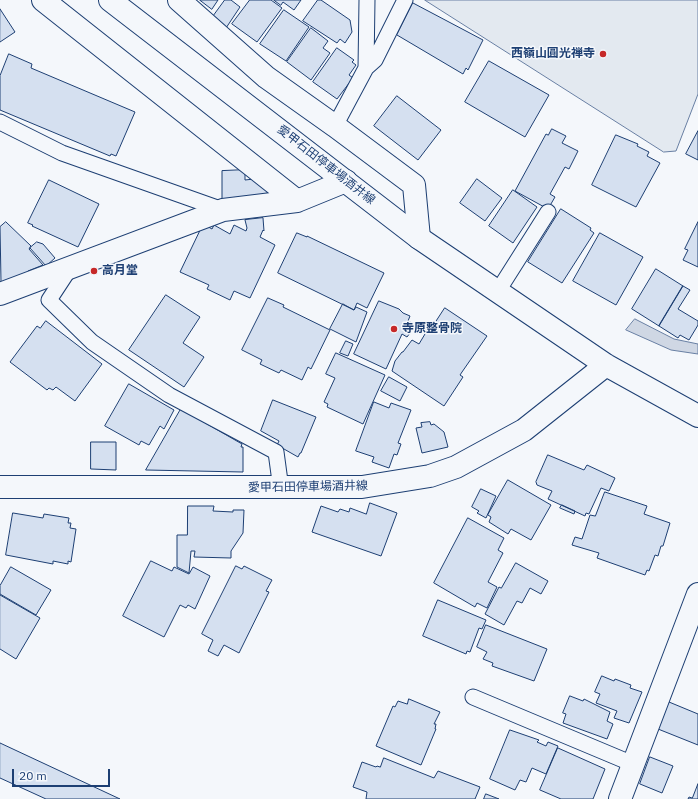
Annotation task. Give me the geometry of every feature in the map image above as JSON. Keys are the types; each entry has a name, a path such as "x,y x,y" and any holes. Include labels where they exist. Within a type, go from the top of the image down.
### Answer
{"main road":[{"path":"43,0 297,201"},
{"name":"愛甲石田停車場酒井線","path":"110,0 346,180 419,238 606,365 698,416"},
{"path":"180,0 266,76 414,186 419,238"},
{"path":"0,294 223,210 297,201 346,180"},
{"name":"愛甲石田停車場酒井線","path":"0,487 281,489 362,488 430,476 456,467 524,430 606,365"},
{"path":"620,799 698,594"}],"lane":[{"path":"366,68 367,0"},
{"path":"335,126 366,68 375,60 405,0"},
{"path":"0,122 62,153 223,210"},
{"path":"498,291 548,212"},
{"path":"70,268 49,300 92,342 169,395 276,452 281,489"},
{"path":"473,697 633,764"}],"shaded area":[{"name":"西嶺山圓光禅寺","path":"425,0 698,0 698,94 676,151 664,152"},
{"path":"635,319 674,339 698,344 698,354 671,350 626,330"}],"building":[{"path":"200,0 218,0 212,9"},
{"path":"225,0 231,0 240,7 226,28 212,18"},
{"path":"250,0 271,0 282,8 257,42 232,24"},
{"path":"274,0 301,0 294,10 283,2 281,5"},
{"path":"318,0 321,0 350,20 352,32 345,43 340,39 337,43 303,21"},
{"path":"413,3 483,40 468,70 466,68 463,74 397,35"},
{"path":"0,9 15,32 0,42"},
{"path":"284,10 309,27 286,61 260,44"},
{"path":"311,28 328,41 323,48 330,53 311,80 287,62"},
{"path":"337,48 354,60 352,62 356,65 349,75 353,78 337,99 313,82"},
{"path":"9,54 32,64 31,68 135,112 116,156 111,154 110,156 0,110 0,76"},
{"path":"489,61 549,95 525,137 465,102"},
{"path":"397,96 441,130 418,160 374,126"},
{"path":"552,129 566,136 562,143 578,151 569,169 565,167 550,194 555,197 548,209 515,191 546,134 548,135"},
{"path":"698,131 698,160 686,154"},
{"path":"616,135 638,144 637,146 649,152 647,156 660,163 636,207 592,185"},
{"path":"245,170 245,180 254,179 270,189 270,198 222,199 222,171"},
{"path":"477,179 502,198 485,221 460,203"},
{"path":"49,180 99,204 78,247 28,223"},
{"path":"513,190 537,207 513,243 489,226"},
{"path":"561,209 591,228 590,230 594,233 562,283 528,262"},
{"path":"263,218 264,231 263,230 260,237 275,245 250,298 234,291 230,300 207,289 209,285 180,272 203,224 212,229 214,225 230,234 234,225 246,231 247,228 245,220"},
{"path":"6,222 31,246 29,249 43,265 28,271 31,276 1,282 0,227"},
{"path":"698,222 698,267 683,260 688,250 685,249"},
{"path":"297,233 307,236 384,273 367,308 357,303 354,310 278,273"},
{"path":"600,233 643,257 616,305 573,281"},
{"path":"37,242 43,244 55,258 46,266 30,248"},
{"path":"656,269 683,286 659,326 632,309"},
{"path":"683,286 690,290 678,309 698,321 698,325 689,340 680,335 678,338 659,326"},
{"path":"166,295 200,317 183,343 204,357 184,387 129,350"},
{"path":"268,298 330,330 311,369 308,367 302,380 281,370 279,373 260,364 262,360 242,350"},
{"path":"379,301 399,309 403,313 410,316 408,321 416,325 407,337 402,334 386,369 354,354"},
{"path":"343,304 354,310 356,307 367,312 356,342 330,329"},
{"path":"445,308 487,336 460,375 463,377 444,406 392,371 395,361 412,340 419,344 431,324 433,325"},
{"path":"46,321 102,364 75,401 56,387 53,390 49,388 47,390 10,362 37,326 40,328"},
{"path":"346,341 353,344 348,356 340,353"},
{"path":"336,353 385,375 363,424 327,407 328,404 324,402 335,378 326,374"},
{"path":"389,377 407,387 400,401 381,391"},
{"path":"129,384 174,410 164,429 160,426 149,445 141,441 139,445 105,426"},
{"path":"273,400 316,417 298,457 277,445 279,441 261,431"},
{"path":"374,402 389,408 391,403 411,410 398,443 401,444 397,455 394,454 389,468 372,462 374,457 356,451"},
{"path":"181,409 242,444 243,472 146,470"},
{"path":"430,422 431,425 434,424 444,432 448,447 422,453 416,428 422,427 421,423"},
{"path":"91,442 116,442 116,470 91,469"},
{"path":"548,455 584,470 587,465 615,478 609,491 601,488 589,514 586,513 585,516 548,499 552,491 537,485 536,482"},
{"path":"508,480 551,505 531,540 511,529 508,534 489,522 491,517 488,515"},
{"path":"481,489 496,496 486,518 477,513 479,511 472,507"},
{"path":"605,492 647,506 644,514 670,523 663,546 661,546 658,556 655,555 649,571 647,570 645,575 597,558 599,553 572,545 575,537 582,539 590,515 595,516"},
{"path":"370,503 397,513 381,556 312,532 321,506 338,512 340,509 349,512 350,508 366,514"},
{"path":"562,505 575,511 574,514 560,508"},
{"path":"188,506 214,506 213,511 233,512 233,510 244,510 243,533 231,551 231,558 194,557 195,551 191,551 189,573 177,567 177,535 187,535"},
{"path":"13,513 43,518 44,514 69,518 68,523 71,523 70,528 76,529 71,562 68,561 68,564 53,561 53,564 6,555"},
{"path":"468,518 504,538 498,550 503,553 488,582 497,587 487,608 477,603 475,607 434,583"},
{"path":"151,561 172,571 174,567 189,574 193,567 210,576 195,609 188,605 186,608 180,605 164,637 123,616"},
{"path":"516,563 548,581 541,594 530,588 522,603 517,601 504,625 485,614 499,587 501,588"},
{"path":"236,566 242,569 244,566 272,580 266,591 269,592 239,653 224,645 218,656 208,651 213,640 202,634"},
{"path":"11,567 51,590 36,615 0,594 0,586"},
{"path":"0,595 40,618 16,659 0,649"},
{"path":"438,600 486,620 482,629 479,628 470,652 467,651 466,654 423,636"},
{"path":"486,625 547,649 534,681 492,666 493,663 483,659 487,652 477,647"},
{"path":"602,676 614,681 615,679 631,685 630,688 642,692 629,723 614,718 617,711 596,703 600,694 595,692"},
{"path":"570,696 583,701 584,699 610,712 607,721 613,724 607,739 563,723 566,714 563,713"},
{"path":"409,699 440,712 434,724 436,724 436,729 421,765 376,746 393,706 395,707 398,701 407,704"},
{"path":"669,702 698,714 698,745 658,729"},
{"path":"510,730 539,740 537,742 546,746 548,742 558,746 546,774 532,768 526,782 520,780 515,790 490,779"},
{"path":"0,743 120,799 46,799 0,778"},
{"path":"558,748 605,769 593,799 561,799 540,790"},
{"path":"650,757 673,766 662,793 640,784"},
{"path":"384,758 434,778 438,771 480,787 475,799 366,799 367,792 353,787 362,762 380,767"},
{"path":"698,784 698,799 688,799 689,797 692,798"},
{"path":"486,794 499,799 484,799"}],"place":[{"name":"西嶺山圓光禅寺","path":"603,54"},
{"name":"高月堂","path":"94,271"},
{"name":"寺原整骨院","path":"394,329"}]}
